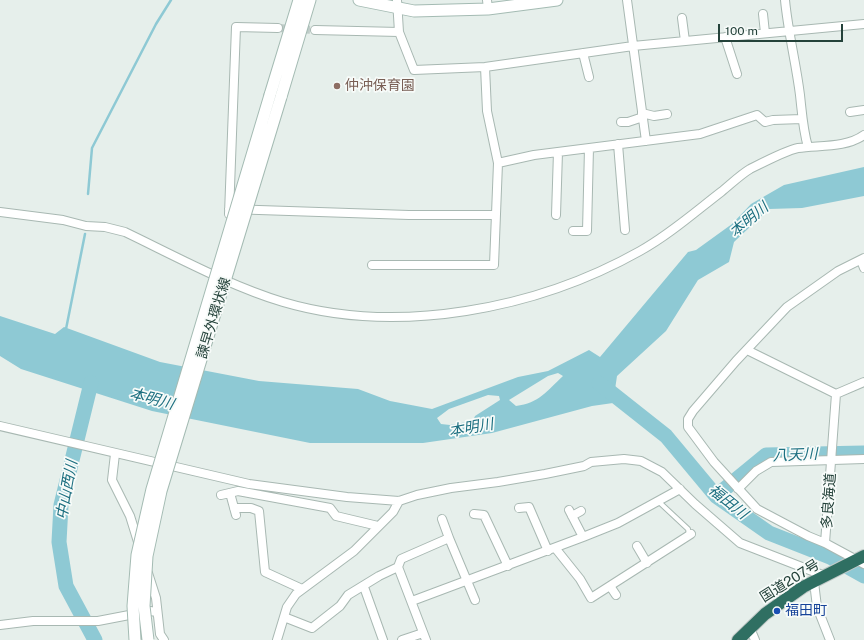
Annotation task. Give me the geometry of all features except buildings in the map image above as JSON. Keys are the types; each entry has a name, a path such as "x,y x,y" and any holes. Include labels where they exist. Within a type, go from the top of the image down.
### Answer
{"highway":[{"name":"国道207号","path":"738,640 775,606 803,587 859,561"}],"main road":[{"name":"諫早外環状線","path":"148,640 144,606 147,556 161,491 276,96 298,0"},
{"name":"諫早外環状線","path":"135,640 133,606 137,555 152,489 276,96 310,0"},
{"path":"359,0 398,4 421,11 487,4 557,0"}],"street":[{"path":"627,0 646,141"},
{"path":"785,0 788,31 808,148"},
{"path":"398,4 399,32 414,70 485,67 633,46 864,24"},
{"path":"763,14 765,33"},
{"path":"682,18 685,41"},
{"path":"228,242 236,27 278,28"},
{"path":"314,30 399,32"},
{"path":"725,37 737,74"},
{"path":"583,53 589,77"},
{"path":"372,265 494,265 498,163 487,111 485,67"},
{"path":"629,86 638,84"},
{"path":"850,112 864,110"},
{"path":"621,122 628,122 642,115 654,116 668,114"},
{"path":"498,163 558,152 700,134 757,115 765,122 773,120 802,119"},
{"path":"0,212 63,220 86,226 105,227 125,232 244,289 283,302 329,314 377,317 460,313 511,302 586,279 642,250 692,215 750,170 796,148 840,144 864,135"},
{"path":"618,144 625,230"},
{"path":"573,231 587,231 589,148"},
{"path":"556,215 558,152"},
{"path":"229,209 409,215 495,215"},
{"path":"859,561 757,509 697,441 688,427 688,419 747,350 787,307 838,271 862,259 864,268"},
{"path":"747,350 836,394 864,382"},
{"name":"多良海道","path":"825,543 836,394"},
{"path":"0,426 47,436 115,454 278,489 399,501 417,495 451,488 545,474 584,466 591,462 624,459 641,461 662,472 721,528 740,543 823,578 817,607 830,640"},
{"path":"115,454 112,480 130,516 156,598 160,634 164,640"},
{"path":"738,489 756,471 771,462 864,459"},
{"path":"412,601 466,580 552,550 618,523 680,489"},
{"path":"221,495 238,492 330,508 336,516 378,526"},
{"path":"230,493 235,512 251,508 259,511 265,572 302,589"},
{"path":"277,640 287,607 296,594 354,551 393,512 399,501"},
{"path":"519,508 529,507 552,550 580,579 591,598 690,535"},
{"path":"581,511 570,513 583,537"},
{"path":"474,514 484,515 508,566"},
{"path":"442,519 475,600"},
{"path":"402,640 425,636 398,568 401,559 449,538"},
{"path":"636,546 647,563"},
{"path":"284,617 312,628 340,606 348,596 379,576 398,568"},
{"path":"610,586 616,595"},
{"path":"364,587 383,640"},
{"path":"0,625 33,622 98,621 157,612"},
{"path":"750,628 755,640"}],"lane":[{"path":"658,501 688,529 690,535"}],"water":[{"name":"本明川","path":"864,167 864,196 802,208 769,209 734,242 729,262 698,280 666,331 617,376 613,403 592,406 492,433 423,443 310,443 152,411 21,369 0,356 0,316 55,334 64,327 160,362 259,381 358,389 390,401 432,409 518,377 548,371 589,350 600,357 688,252 696,250 732,224 751,204 784,185","holes":["558,373 563,376 537,399 516,406 509,400 548,376","488,395 499,396 500,400 475,416 473,421 450,425 441,424 437,418 449,409"]}],"waterway":[{"path":"88,194 92,148 156,24 171,0"},
{"path":"66,329 85,234"},
{"name":"中山西川","path":"91,383 61,505 59,542 66,586 95,640"},
{"name":"福田川","path":"599,383 666,436 716,496 769,533 830,557 864,576"},
{"name":"八天川","path":"716,496 766,455 864,453"}],"tunnel":[{"path":"278,28 315,30"}],"place":[{"name":"仲沖保育園","path":"337,86"},
{"name":"福田町","path":"777,611"}]}
